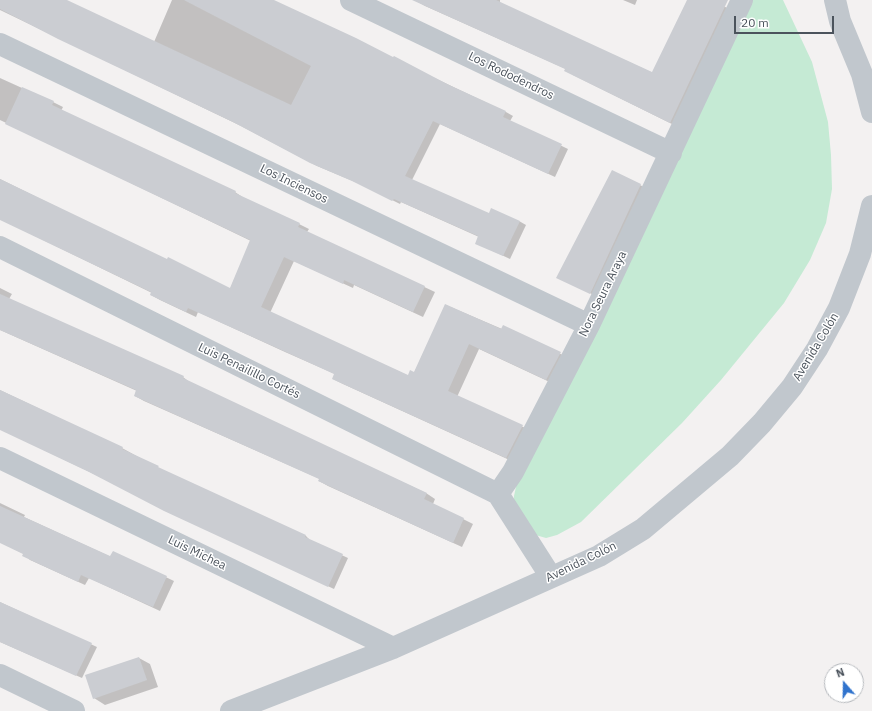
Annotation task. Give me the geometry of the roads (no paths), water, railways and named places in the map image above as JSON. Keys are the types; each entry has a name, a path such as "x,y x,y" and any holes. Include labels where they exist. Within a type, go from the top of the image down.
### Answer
{"street":[{"name":"Los Rododendros","path":"351,0 671,153"},
{"name":"Nora Seura Araya","path":"498,494 513,472 589,325 742,0"},
{"path":"835,0 848,41 862,74 872,112"},
{"name":"Los Inciensos","path":"0,44 589,325"},
{"name":"Avenida Colón","path":"231,711 393,648 600,556 643,529 730,456 762,423 796,381 817,349 839,308 860,254 872,206"},
{"name":"Luis Penailillo Cortés","path":"0,247 498,494"},
{"name":"Luis Michea","path":"0,458 393,648"},
{"path":"498,494 552,577"},
{"path":"0,675 74,711"}]}
